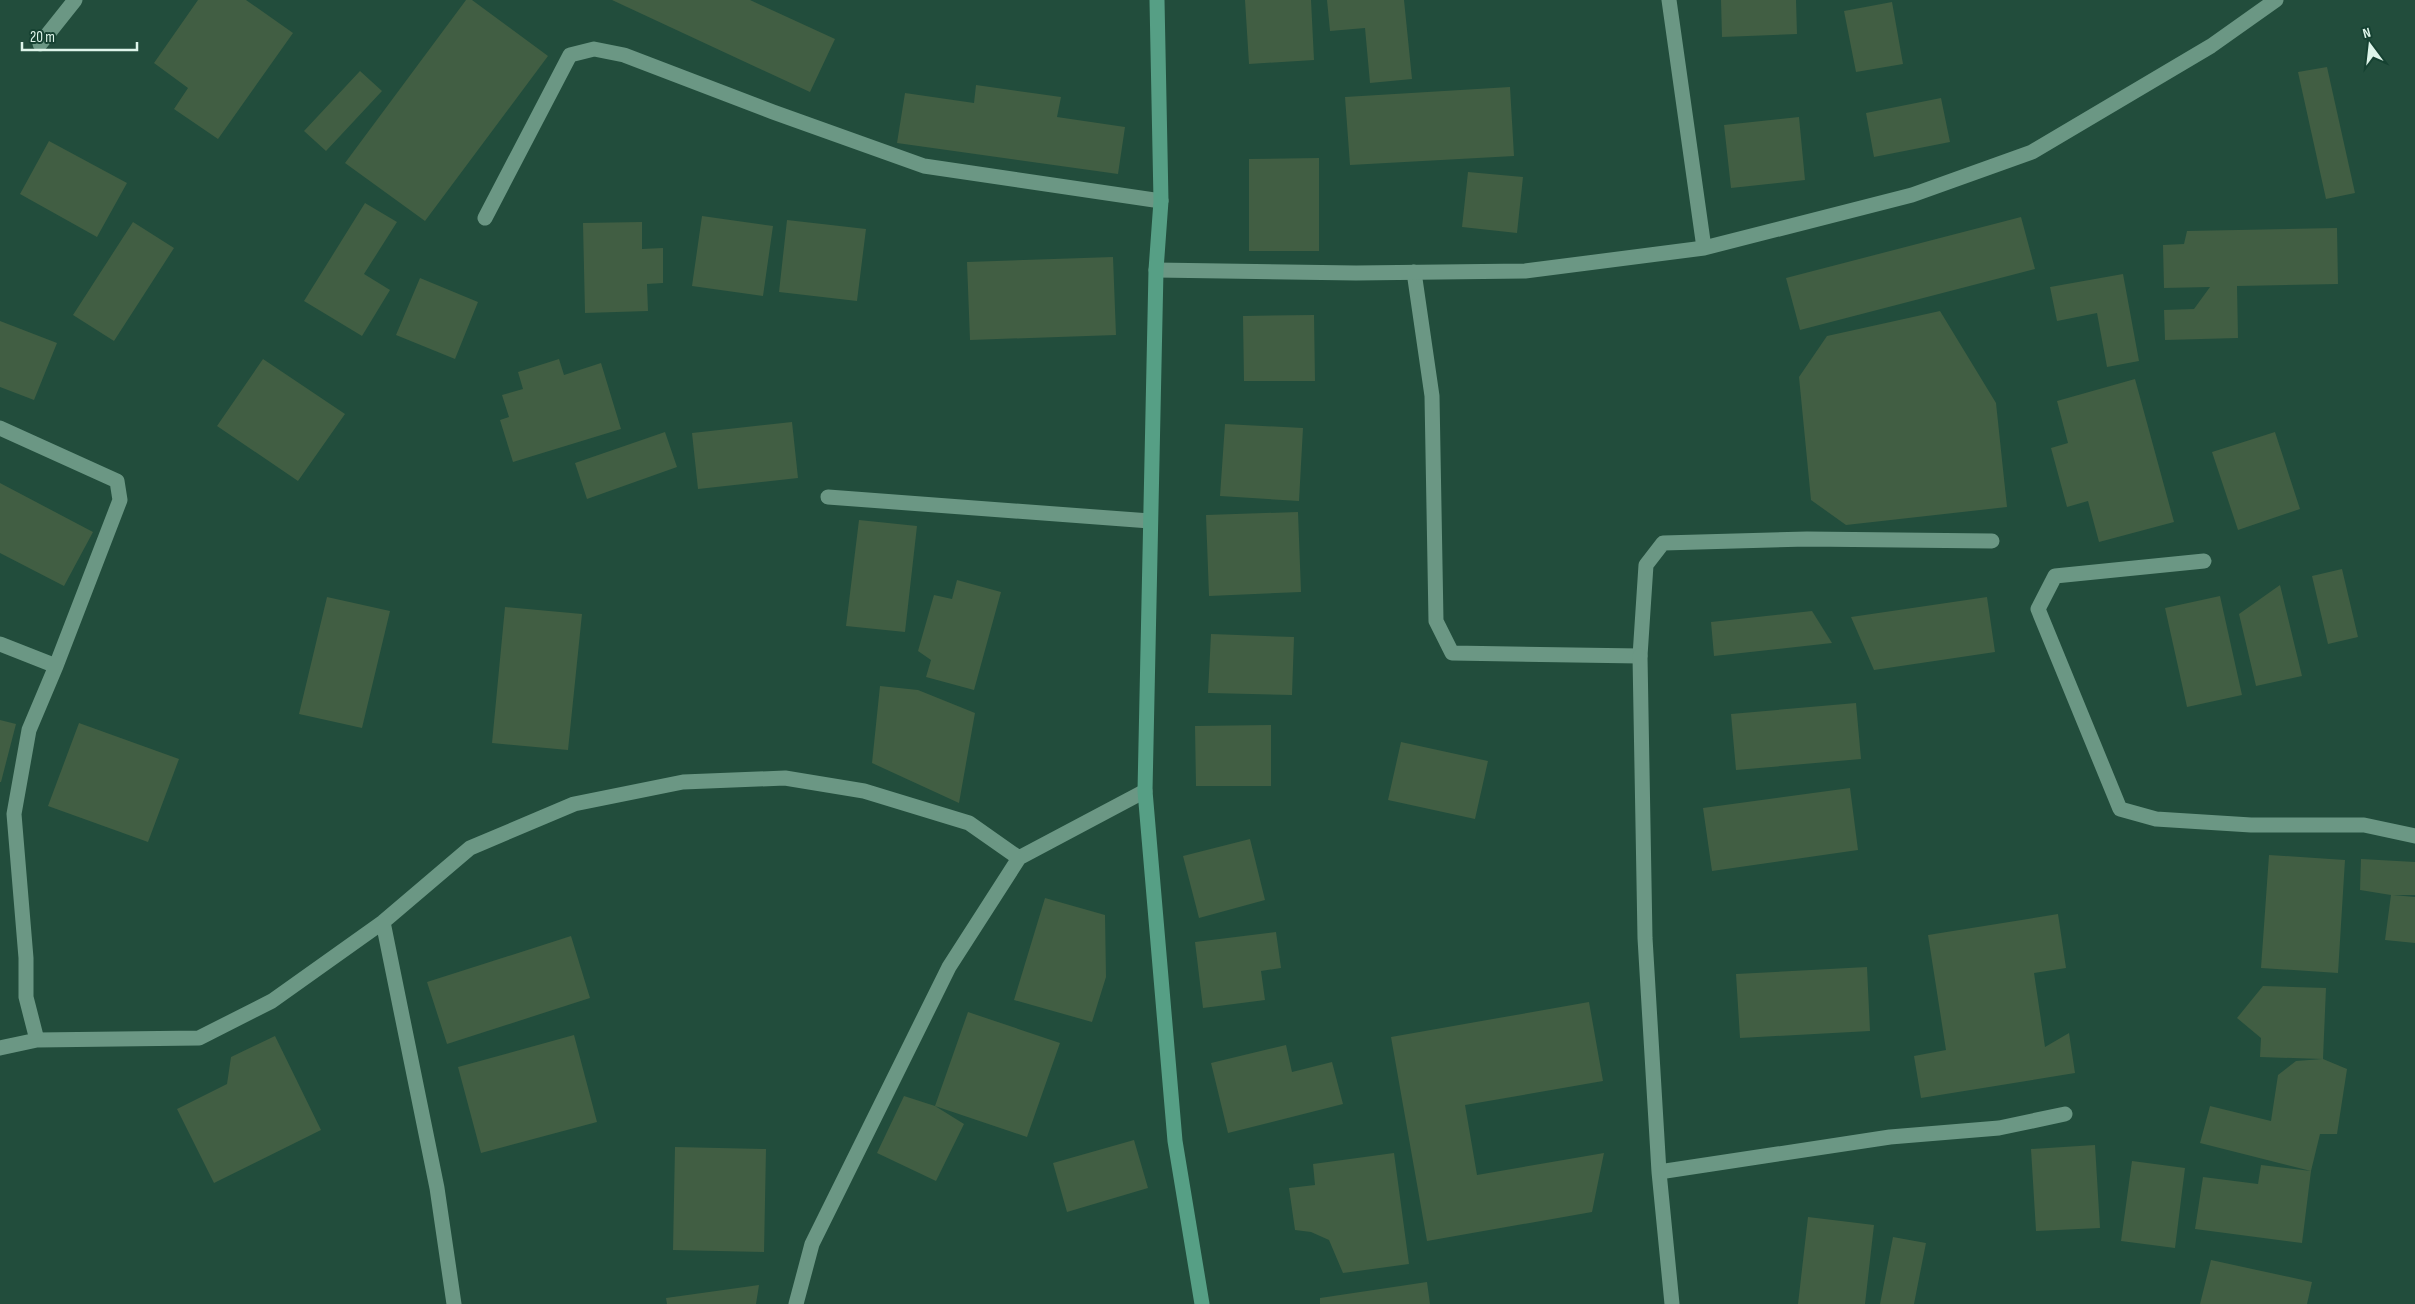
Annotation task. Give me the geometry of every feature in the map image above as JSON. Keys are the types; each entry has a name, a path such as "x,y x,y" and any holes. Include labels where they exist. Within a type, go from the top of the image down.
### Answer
{"street":[{"path":"40,44 75,0"},
{"path":"1157,0 1161,201 1156,270 1145,791 1175,1141 1202,1304"},
{"path":"1669,0 1704,248"},
{"path":"1156,270 1525,271 1704,248 1912,195 2032,152 2211,46 2276,0"},
{"path":"485,218 570,55 594,49 624,55 773,112 924,166 1161,201"},
{"path":"1414,272 1432,396 1436,620 1452,653 1640,656"},
{"path":"0,428 117,480 120,500 56,666 29,730 14,814 26,958 26,997 37,1040"},
{"path":"828,497 1150,521"},
{"path":"1672,1304 1660,1172 1644,938 1640,656 1646,565 1662,543 1807,539 1992,541"},
{"path":"2204,561 2055,576 2038,609 2120,809 2156,819 2251,825 2364,825 2415,836"},
{"path":"0,644 56,666"},
{"path":"0,1048 37,1040 199,1038 272,1001 383,922 470,848 574,804 682,782 785,778 864,791 969,823 1019,858"},
{"path":"796,1304 812,1244 949,967 1019,858 1145,791"},
{"path":"383,922 437,1188 454,1304"},
{"path":"1660,1172 1890,1137 1999,1128 2065,1114"}],"building":[{"path":"198,0 246,0 293,33 218,139 174,109 188,88 154,63"},
{"path":"466,0 472,0 548,56 425,221 345,163"},
{"path":"612,0 750,0 835,39 810,92"},
{"path":"1245,0 1311,0 1314,60 1249,64"},
{"path":"1327,0 1404,0 1412,79 1370,83 1365,28 1330,31"},
{"path":"1721,0 1796,0 1797,34 1722,37"},
{"path":"1892,2 1903,64 1856,72 1844,11"},
{"path":"2327,67 2355,193 2326,199 2298,72"},
{"path":"360,71 382,91 326,151 304,131"},
{"path":"976,85 1061,97 1057,117 1125,127 1118,174 897,143 905,93 974,103"},
{"path":"1510,87 1514,156 1350,165 1345,97"},
{"path":"1941,98 1950,142 1874,157 1866,113"},
{"path":"1799,117 1805,180 1731,188 1724,125"},
{"path":"49,141 127,183 97,237 20,194"},
{"path":"1319,158 1319,251 1249,251 1249,159"},
{"path":"1468,172 1523,177 1517,233 1462,227"},
{"path":"365,203 397,222 364,274 390,290 362,336 304,301"},
{"path":"702,216 773,226 763,296 692,286"},
{"path":"2021,217 2035,269 1800,330 1786,278"},
{"path":"787,220 866,229 857,301 779,292"},
{"path":"133,222 174,248 114,341 73,315"},
{"path":"642,222 642,249 663,248 663,283 647,284 648,311 585,313 583,223"},
{"path":"2337,228 2338,284 2237,286 2238,338 2165,340 2164,310 2194,309 2210,287 2164,288 2163,245 2184,244 2187,231"},
{"path":"1113,257 1116,335 970,340 967,262"},
{"path":"2123,274 2139,361 2107,367 2097,313 2057,321 2050,287"},
{"path":"420,278 478,302 455,359 396,335"},
{"path":"1940,311 1996,403 2007,507 1846,525 1811,500 1799,377 1827,336"},
{"path":"1314,315 1315,381 1244,381 1243,316"},
{"path":"0,321 57,343 34,400 0,387"},
{"path":"263,359 345,414 298,481 217,426"},
{"path":"559,359 564,375 601,363 621,429 513,462 500,420 509,417 502,395 523,389 518,372"},
{"path":"2135,379 2174,522 2099,542 2088,501 2067,507 2051,448 2068,443 2057,401"},
{"path":"792,422 798,478 698,489 692,433"},
{"path":"1225,424 1303,428 1299,501 1220,496"},
{"path":"665,432 677,467 587,499 575,463"},
{"path":"2275,432 2300,509 2238,530 2212,452"},
{"path":"0,483 93,532 64,586 0,553"},
{"path":"1298,512 1301,592 1209,596 1206,515"},
{"path":"859,520 917,526 905,632 846,626"},
{"path":"2342,569 2358,637 2328,644 2312,576"},
{"path":"957,580 1001,592 974,690 926,677 931,660 918,651 934,595 952,599"},
{"path":"2280,585 2302,676 2256,686 2239,614"},
{"path":"2220,596 2242,695 2187,707 2165,608"},
{"path":"327,597 390,611 362,728 299,714"},
{"path":"1987,597 1995,652 1874,670 1851,617"},
{"path":"505,607 582,614 568,750 492,743"},
{"path":"1812,611 1832,643 1714,656 1711,622"},
{"path":"1211,634 1294,637 1292,695 1208,693"},
{"path":"880,686 918,690 975,713 959,803 872,763"},
{"path":"1856,703 1861,759 1736,770 1731,714"},
{"path":"0,720 16,724 1,782 0,782"},
{"path":"79,723 179,759 148,842 48,806"},
{"path":"1271,725 1271,786 1196,786 1195,726"},
{"path":"1401,742 1488,761 1475,819 1388,800"},
{"path":"1850,788 1858,850 1712,871 1703,808"},
{"path":"1250,839 1265,900 1199,918 1183,856"},
{"path":"2269,855 2345,860 2338,973 2261,968"},
{"path":"2361,859 2415,862 2415,895 2393,895 2415,897 2415,943 2385,940 2391,895 2360,890"},
{"path":"1045,898 1105,915 1106,977 1092,1022 1014,1000"},
{"path":"2058,914 2066,968 2034,973 2045,1047 2069,1033 2075,1073 1921,1098 1914,1056 1946,1050 1928,935"},
{"path":"1276,932 1281,968 1261,971 1265,1000 1203,1008 1195,942"},
{"path":"571,936 590,998 447,1044 427,982"},
{"path":"1867,967 1870,1031 1740,1038 1736,974"},
{"path":"2263,986 2326,988 2323,1059 2347,1069 2337,1134 2320,1134 2311,1171 2200,1143 2210,1106 2271,1121 2278,1075 2296,1061 2322,1059 2260,1057 2261,1038 2237,1018"},
{"path":"1589,1002 1603,1081 1465,1105 1477,1175 1604,1153 1592,1212 1427,1241 1391,1037"},
{"path":"968,1012 1060,1043 1027,1137 935,1106"},
{"path":"574,1035 597,1122 481,1153 458,1067"},
{"path":"275,1036 321,1130 214,1183 177,1109 227,1084 231,1057"},
{"path":"1286,1045 1292,1072 1332,1062 1343,1104 1228,1133 1211,1063"},
{"path":"904,1096 935,1106 964,1124 936,1181 877,1153"},
{"path":"1134,1140 1148,1188 1067,1212 1053,1163"},
{"path":"2095,1145 2100,1228 2036,1231 2031,1149"},
{"path":"675,1147 766,1149 764,1252 673,1250"},
{"path":"1394,1153 1409,1264 1343,1273 1329,1240 1311,1232 1295,1230 1289,1188 1315,1185 1313,1164"},
{"path":"2132,1161 2185,1168 2175,1248 2121,1241"},
{"path":"2261,1165 2311,1171 2302,1243 2195,1229 2203,1177 2258,1184"},
{"path":"1808,1217 1874,1225 1865,1304 1798,1304"},
{"path":"1893,1237 1926,1243 1914,1304 1880,1304"},
{"path":"2211,1260 2312,1282 2307,1304 2200,1304"},
{"path":"1427,1282 1430,1304 1320,1304 1320,1298"},
{"path":"759,1285 756,1304 667,1304 666,1298"}]}
